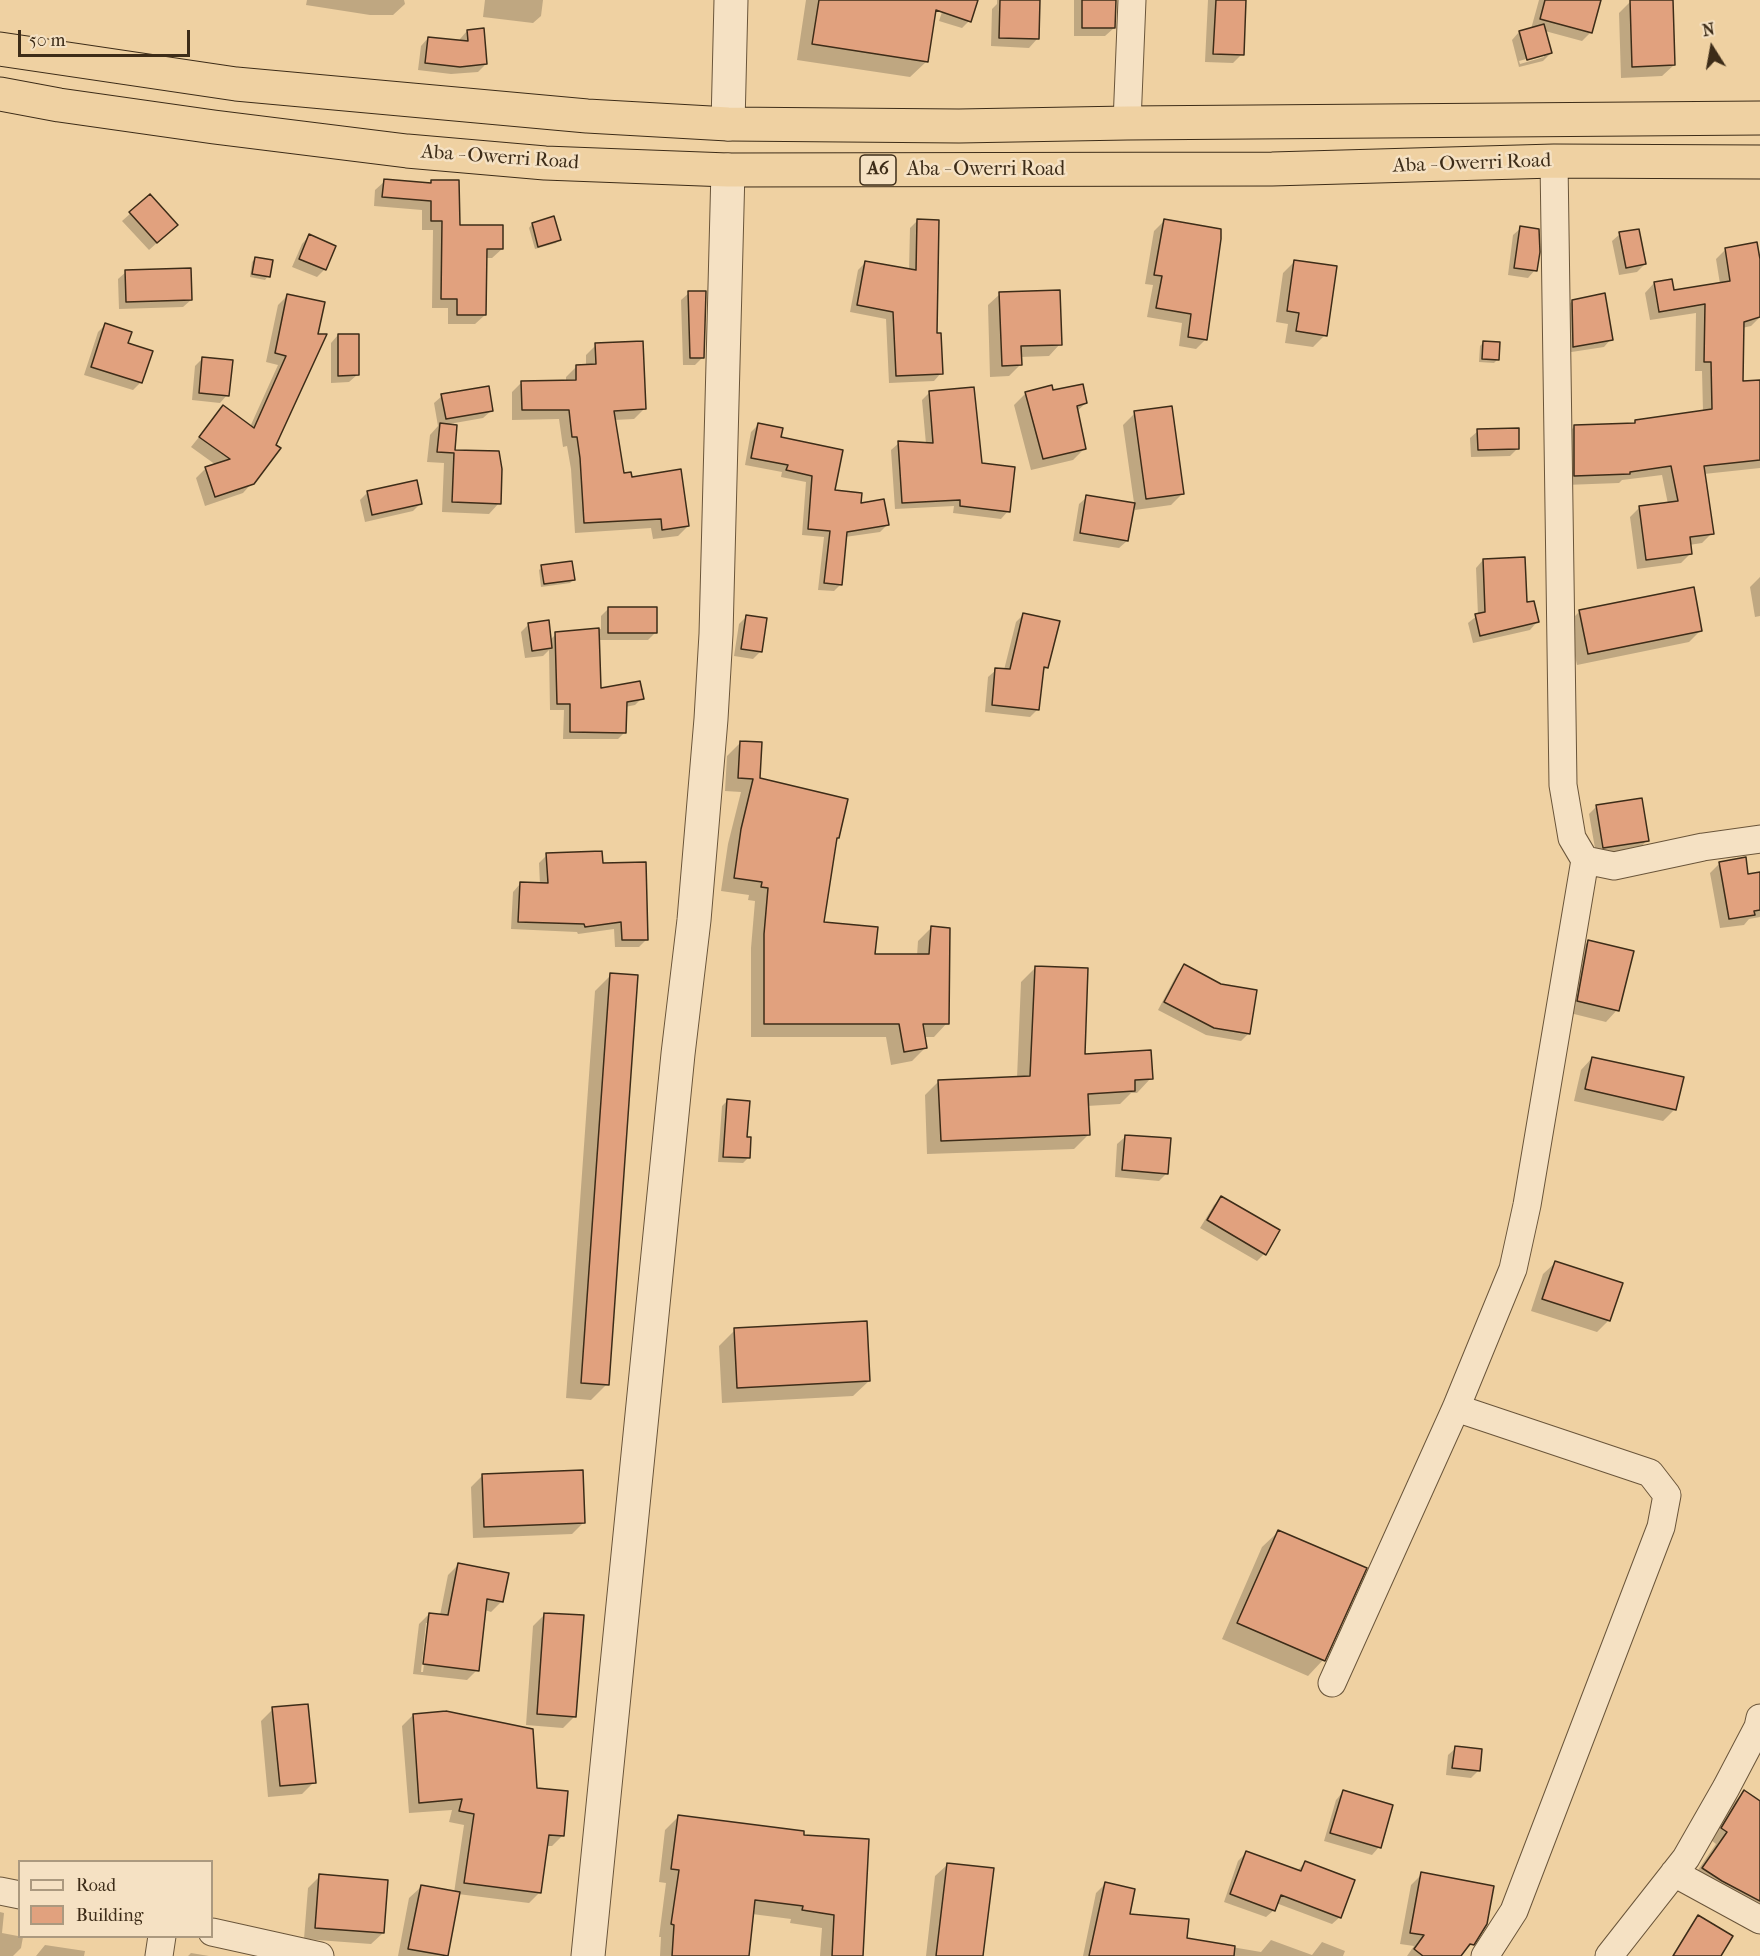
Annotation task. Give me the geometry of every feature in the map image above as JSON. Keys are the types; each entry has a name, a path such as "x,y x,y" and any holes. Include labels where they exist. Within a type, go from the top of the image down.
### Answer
{"highway":[{"name":"A6","path":"0,49 236,84 587,117 728,124 959,126 1760,118"},
{"name":"Aba - Owerri Road","path":"0,94 178,122 407,151 545,162 728,170 1272,169 1554,161 1760,162"},
{"path":"1272,122 1272,169"}],"street":[{"path":"728,124 730,0"},
{"path":"1127,123 1132,0"},
{"path":"1332,1683 1456,1408 1513,1269 1527,1204 1586,860 1572,838 1563,785 1554,161"},
{"path":"588,1956 678,1054 694,920 711,719 716,634 728,170"},
{"path":"1586,860 1614,866 1703,847 1760,838"},
{"path":"1456,1408 1650,1473 1667,1495 1661,1527 1514,1911 1485,1956"},
{"path":"1609,1956 1686,1858 1726,1788 1758,1727 1760,1718"},
{"path":"1674,1873 1760,1920"},
{"path":"0,1892 18,1895"},
{"path":"213,1932 320,1956"},
{"path":"159,1956 162,1938"}],"building":[{"path":"819,0 978,0 971,22 936,10 928,62 812,44"},
{"path":"1000,0 1040,0 1039,39 999,38"},
{"path":"1082,0 1116,0 1115,28 1082,28"},
{"path":"1216,0 1246,0 1244,55 1213,54"},
{"path":"1545,0 1601,0 1592,33 1540,19"},
{"path":"1630,0 1673,0 1675,65 1632,67"},
{"path":"1544,24 1552,53 1527,60 1519,31"},
{"path":"484,28 487,64 460,67 425,63 428,37 468,41 467,30"},
{"path":"384,179 431,183 431,180 459,180 460,225 503,225 503,249 487,249 486,315 457,315 457,299 441,299 442,221 431,221 431,201 382,197"},
{"path":"150,194 178,225 157,243 129,212"},
{"path":"554,216 561,240 538,247 532,223"},
{"path":"917,219 939,220 937,333 941,333 943,374 896,376 893,312 857,305 865,261 916,270"},
{"path":"1164,219 1221,229 1207,340 1188,337 1191,314 1156,308 1162,276 1154,275"},
{"path":"1520,226 1539,229 1540,252 1537,271 1514,268"},
{"path":"1639,229 1646,264 1626,268 1619,232"},
{"path":"309,234 336,246 326,270 299,259"},
{"path":"1757,242 1760,259 1760,317 1744,322 1743,381 1760,380 1760,460 1704,466 1714,534 1690,537 1692,554 1646,560 1639,506 1678,501 1671,466 1630,472 1630,474 1574,476 1574,425 1635,423 1635,420 1712,409 1711,362 1704,362 1705,304 1659,312 1654,282 1672,279 1674,290 1730,281 1725,248"},
{"path":"255,257 273,260 270,277 252,274"},
{"path":"1294,260 1337,266 1327,336 1296,331 1299,313 1287,311"},
{"path":"191,268 192,300 126,302 125,270"},
{"path":"1060,290 1062,345 1021,346 1022,365 1002,366 999,292"},
{"path":"688,291 706,291 704,358 690,358"},
{"path":"1605,293 1613,340 1573,347 1572,300"},
{"path":"287,294 325,302 318,334 327,334 276,445 281,448 254,484 215,497 205,467 230,459 199,437 223,405 254,428 286,356 275,353"},
{"path":"105,323 132,332 128,343 153,351 142,383 91,367"},
{"path":"338,334 359,334 359,375 338,376"},
{"path":"643,341 646,409 614,411 624,473 631,472 632,477 681,469 689,526 662,530 661,519 584,523 580,458 577,437 572,437 569,410 522,410 521,381 576,380 576,365 596,364 595,343"},
{"path":"1483,341 1500,342 1499,360 1482,359"},
{"path":"202,357 233,360 229,396 199,393"},
{"path":"1083,384 1087,403 1077,406 1086,449 1043,459 1025,392 1052,385 1053,390"},
{"path":"489,386 493,411 446,419 441,394"},
{"path":"974,387 982,463 1015,467 1010,512 960,506 960,500 902,503 898,441 933,443 929,391"},
{"path":"1172,406 1184,494 1146,499 1134,411"},
{"path":"440,423 457,425 455,450 499,451 502,469 501,504 452,502 454,453 437,452"},
{"path":"758,423 783,428 781,437 843,450 835,490 862,493 861,503 884,499 889,525 847,532 842,585 824,583 830,531 808,529 812,476 786,470 788,465 751,458"},
{"path":"1519,428 1519,449 1478,450 1477,429"},
{"path":"417,480 422,504 372,515 367,491"},
{"path":"1086,495 1135,503 1128,541 1080,533"},
{"path":"1525,557 1527,602 1534,601 1539,622 1480,636 1475,614 1485,612 1483,559"},
{"path":"572,561 575,580 544,584 541,565"},
{"path":"1694,587 1702,631 1588,654 1579,610"},
{"path":"608,607 657,607 657,633 608,633"},
{"path":"1023,613 1060,621 1048,668 1044,667 1039,710 992,705 995,668 1010,669"},
{"path":"746,615 767,618 762,652 741,649"},
{"path":"549,620 552,648 532,651 528,623"},
{"path":"599,628 601,688 640,681 644,699 627,702 626,733 570,732 570,704 557,704 555,632"},
{"path":"740,741 762,742 760,778 848,799 839,838 837,838 824,922 878,927 875,954 929,954 931,926 950,928 949,1024 923,1024 927,1048 904,1052 899,1024 764,1024 764,934 768,888 761,887 762,882 734,878 741,829 753,779 738,778"},
{"path":"1642,798 1649,841 1603,848 1596,805"},
{"path":"602,851 603,863 646,862 648,940 622,940 621,922 585,927 584,924 518,922 520,882 548,883 546,853"},
{"path":"1746,857 1748,874 1760,872 1760,910 1754,911 1755,915 1729,919 1719,862"},
{"path":"1588,940 1634,951 1619,1011 1577,1001"},
{"path":"1184,964 1221,984 1257,990 1250,1034 1214,1028 1164,1002"},
{"path":"1035,966 1088,968 1085,1054 1151,1050 1153,1079 1135,1080 1135,1091 1088,1094 1090,1135 941,1141 938,1080 1030,1076"},
{"path":"610,973 638,975 609,1385 581,1383"},
{"path":"1592,1057 1684,1077 1676,1110 1585,1089"},
{"path":"727,1099 750,1101 747,1137 751,1137 750,1158 723,1157"},
{"path":"1125,1135 1171,1138 1168,1174 1122,1170"},
{"path":"1221,1196 1280,1230 1266,1255 1207,1220"},
{"path":"1555,1261 1623,1283 1610,1321 1542,1299"},
{"path":"867,1321 870,1381 737,1388 734,1328"},
{"path":"583,1470 585,1523 484,1527 482,1474"},
{"path":"1278,1530 1367,1568 1325,1661 1237,1623"},
{"path":"458,1563 509,1573 503,1602 487,1599 479,1671 423,1664 429,1613 448,1615"},
{"path":"544,1613 584,1615 576,1717 537,1714"},
{"path":"308,1704 316,1783 280,1786 272,1707"},
{"path":"446,1711 533,1729 537,1788 568,1791 564,1836 549,1835 541,1893 464,1883 474,1814 459,1811 462,1799 419,1803 413,1714"},
{"path":"1455,1746 1482,1749 1480,1771 1452,1768"},
{"path":"1343,1790 1393,1805 1381,1848 1330,1833"},
{"path":"1744,1790 1760,1801 1760,1901 1702,1868 1727,1832 1721,1828"},
{"path":"678,1815 804,1831 804,1835 869,1839 863,1956 832,1956 834,1915 802,1910 803,1906 755,1900 749,1956 672,1956 674,1925 671,1924 679,1870 671,1869"},
{"path":"1246,1851 1301,1871 1305,1861 1355,1880 1341,1918 1281,1895 1275,1911 1230,1894"},
{"path":"947,1863 994,1868 983,1956 936,1956"},
{"path":"1421,1872 1494,1886 1487,1924 1474,1945 1470,1944 1461,1956 1423,1956 1414,1949 1424,1935 1410,1933"},
{"path":"319,1874 388,1880 384,1933 315,1928"},
{"path":"1105,1882 1135,1889 1130,1914 1189,1919 1187,1938 1235,1946 1234,1956 1089,1956"},
{"path":"421,1885 460,1892 448,1956 408,1949"},
{"path":"1698,1915 1733,1936 1721,1956 1673,1956"}]}
